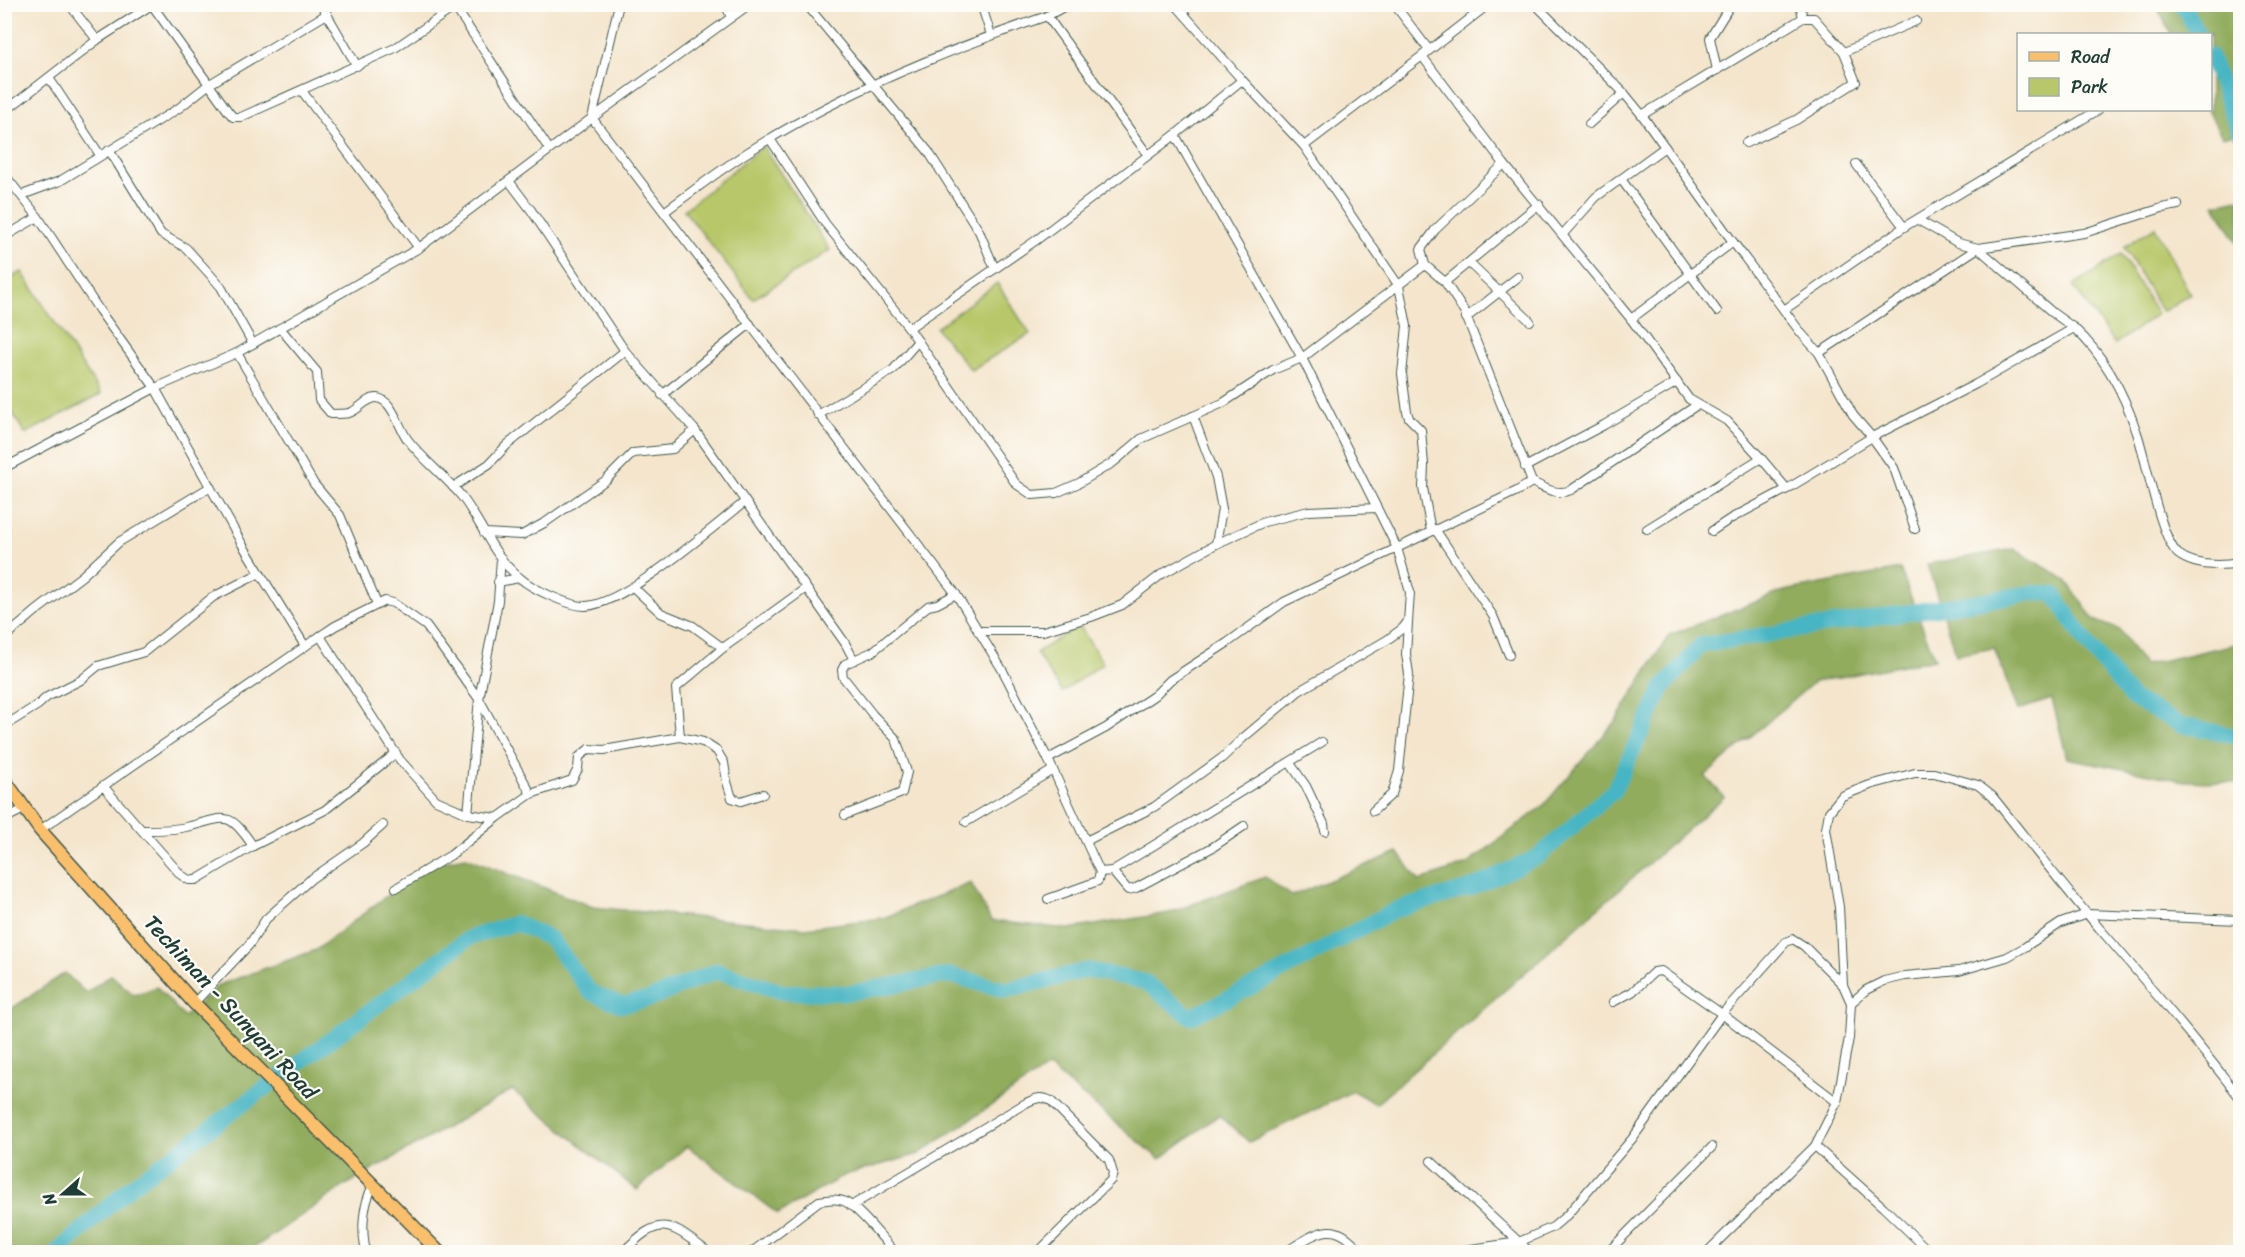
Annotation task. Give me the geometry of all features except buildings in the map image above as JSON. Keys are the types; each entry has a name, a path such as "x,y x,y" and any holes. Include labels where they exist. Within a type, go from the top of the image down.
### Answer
{"main road":[{"name":"Techiman - Sunyani Road","path":"4,779 40,830 194,1004 439,1252"}],"street":[{"path":"69,4 97,40"},
{"path":"321,4 357,66"},
{"path":"592,118 619,4"},
{"path":"724,4 731,17"},
{"path":"4,468 155,388 237,353 419,248 549,149 750,4"},
{"path":"806,4 928,151 979,231 995,269"},
{"path":"981,4 991,36"},
{"path":"664,212 770,139 873,83 1047,16 1069,4"},
{"path":"1175,4 1304,146 1399,286 1407,326 1402,374 1407,412 1409,418 1421,430 1423,488 1433,530 1493,616 1509,655"},
{"path":"1394,4 1504,164 1631,319 1689,399 1717,413 1727,421 1787,489"},
{"path":"1304,146 1489,4"},
{"path":"1535,4 1624,93 1642,115 1733,242 1819,353 1850,410 1894,468 1915,529"},
{"path":"1718,70 1710,38 1731,4"},
{"path":"1800,4 1803,18"},
{"path":"4,112 97,40 153,5 233,117 241,117 395,48 456,5 549,149"},
{"path":"22,195 60,181 179,108 208,85 327,14"},
{"path":"1047,16 1148,155"},
{"path":"1642,115 1803,18 1814,18 1844,52 1856,77 1856,82 1796,120 1746,143"},
{"path":"1844,52 1916,21"},
{"path":"49,78 100,155"},
{"path":"909,328 1035,242 1175,135 1242,80"},
{"path":"302,91 419,248"},
{"path":"1589,124 1624,93"},
{"path":"1784,310 1904,227 2096,111"},
{"path":"592,118 956,594 1003,671 1048,759 1100,872 1098,881 1048,899"},
{"path":"1175,135 1302,358 1397,548 1410,592 1406,654 1409,674 1399,771 1392,794 1373,811"},
{"path":"770,139 825,223 909,328 1016,484 1032,495 1056,493 1079,483 1114,462 1141,439 1223,404 1273,370 1302,358 1425,265"},
{"path":"1563,234 1596,197 1665,147"},
{"path":"109,150 161,234 186,248 207,271 220,287 253,344"},
{"path":"1504,164 1435,230 1421,249 1425,265 1445,282 1466,318 1532,482 1562,494 1571,490 1697,405"},
{"path":"1856,164 1904,227"},
{"path":"4,174 38,217 99,310 155,388 210,487 305,646"},
{"path":"1621,178 1717,311"},
{"path":"509,181 531,210 625,351 695,430 854,660"},
{"path":"1445,282 1539,204"},
{"path":"1918,220 1958,243 1978,248 2084,233 2178,205"},
{"path":"4,237 38,217"},
{"path":"1631,319 1733,242"},
{"path":"1978,248 2053,313 2074,328 2092,345 2104,361 2123,397 2137,433 2150,483 2170,543 2179,554 2211,565 2241,563"},
{"path":"1819,353 1978,248"},
{"path":"1469,263 1530,321"},
{"path":"1466,318 1518,277"},
{"path":"662,395 750,324"},
{"path":"280,328 317,372 320,400 331,414 349,413 370,399 378,398 387,402 408,440 462,497 501,558 519,578 541,593 584,606 597,604 634,588 745,502"},
{"path":"1712,531 1872,437 1976,384 2074,328"},
{"path":"818,415 893,370 918,341"},
{"path":"453,488 489,464 507,445 625,351"},
{"path":"237,353 314,483 340,515 377,604"},
{"path":"1525,467 1604,425 1677,382"},
{"path":"1193,416 1216,477 1222,509 1215,544"},
{"path":"484,533 522,535 546,522 606,480 633,453 673,449 695,430"},
{"path":"1647,529 1761,458"},
{"path":"1048,759 1106,728 1155,694 1170,680 1284,602 1532,482"},
{"path":"4,638 36,610 82,576 119,542 210,487"},
{"path":"978,631 1043,632 1091,617 1122,604 1162,574 1215,544 1264,522 1309,511 1377,508"},
{"path":"468,814 478,699 498,601 501,558"},
{"path":"4,726 47,697 81,680 98,666 144,652 213,597 260,573"},
{"path":"498,582 519,578"},
{"path":"634,588 661,613 693,626 723,648"},
{"path":"680,737 676,688 723,648 806,588"},
{"path":"844,815 902,793 908,772 896,740 843,678 842,670 845,664 872,652 928,606 956,594"},
{"path":"40,830 320,636 385,601 393,603 426,626 478,699 531,794"},
{"path":"1086,841 1154,807 1222,758 1242,738 1299,691 1387,640 1403,628 1409,620"},
{"path":"320,636 396,753 436,800 468,814 498,818"},
{"path":"396,888 451,855 531,794 572,780 578,769 579,757 589,749 604,750 680,737 703,742 717,751 724,763 732,798 741,801 763,794"},
{"path":"1100,872 1112,870 1322,742"},
{"path":"103,786 181,874 189,880 204,876 253,846 325,810 396,753"},
{"path":"1290,763 1306,786 1324,824 1325,831"},
{"path":"966,822 1053,770"},
{"path":"1707,1252 1815,1146 1837,1102 1850,1038 1851,1003 1843,985 1839,907 1826,829 1829,812 1842,796 1893,778 1915,773 1934,773 1978,785 1992,796 2241,1098"},
{"path":"4,819 24,809"},
{"path":"144,830 185,828 222,818 239,826 253,846"},
{"path":"194,1004 249,945 266,919 311,879 363,843 383,825"},
{"path":"1112,870 1124,888 1128,890 1136,888 1213,847 1244,826"},
{"path":"1851,1003 1866,990 1884,981 1905,976 1959,971 2007,957 2061,923 2087,914 2241,920"},
{"path":"1451,1252 1519,1242 1553,1227 1567,1215 1632,1139 1722,1014 1786,942 1793,939 1804,946 1843,985"},
{"path":"1613,1002 1632,992 1654,972 1661,971 1722,1014 1837,1102"},
{"path":"851,1206 1026,1103 1044,1097 1051,1101 1108,1160 1113,1173 1111,1180 1038,1252"},
{"path":"1815,1146 1930,1252"},
{"path":"1608,1252 1712,1147"},
{"path":"1431,1161 1530,1252"},
{"path":"366,1252 363,1241 363,1218 365,1200 373,1185"},
{"path":"752,1252 819,1201 838,1200 851,1206 896,1252"},
{"path":"623,1252 642,1233 651,1228 662,1227 678,1230 708,1252"},
{"path":"1285,1252 1319,1234 1332,1230 1352,1240 1361,1252"}],"green space":[{"path":"2156,5 2240,5 2240,133 2222,137 2209,111 2212,111 2212,33 2170,33"},
{"path":"763,146 830,250 753,299 684,210"},
{"path":"2240,199 2240,248 2215,204"},
{"path":"2155,227 2190,294 2162,312 2124,247"},
{"path":"2121,254 2157,314 2115,344 2073,286"},
{"path":"22,272 101,394 25,434 5,400 5,281"},
{"path":"997,283 1030,334 971,370 936,328"},
{"path":"2014,549 2065,579 2094,620 2120,630 2143,665 2240,643 2240,783 2185,781 2067,758 2052,699 2018,710 1994,648 1956,655 1927,564"},
{"path":"1900,569 1935,659 1814,682 1705,776 1724,797 1376,1104 1353,1091 1249,1142 1219,1115 1160,1159 1048,1067 919,1154 845,1175 778,1214 687,1146 637,1190 512,1090 346,1185 248,1252 5,1252 5,1013 65,973 86,993 111,975 134,995 157,987 184,1017 219,985 316,950 428,864 466,857 593,907 805,928 883,918 971,883 991,921 1069,929 1169,913 1265,877 1292,896 1398,852 1419,881 1467,864 1543,806 1615,722 1669,635 1784,591"},
{"path":"1079,625 1103,663 1062,692 1036,653"}],"waterway":[{"path":"2182,4 2197,33"},
{"path":"2212,61 2240,133"},
{"path":"57,1252 129,1188 469,938 516,923 551,939 590,992 622,1005 650,999 717,971 782,992 849,993 949,975 1006,990 1088,970 1145,982 1191,1017 1395,910 1474,887 1539,856 1614,790 1662,689 1701,645 2032,593 2054,594 2086,642 2131,698 2181,725 2240,737"}]}
